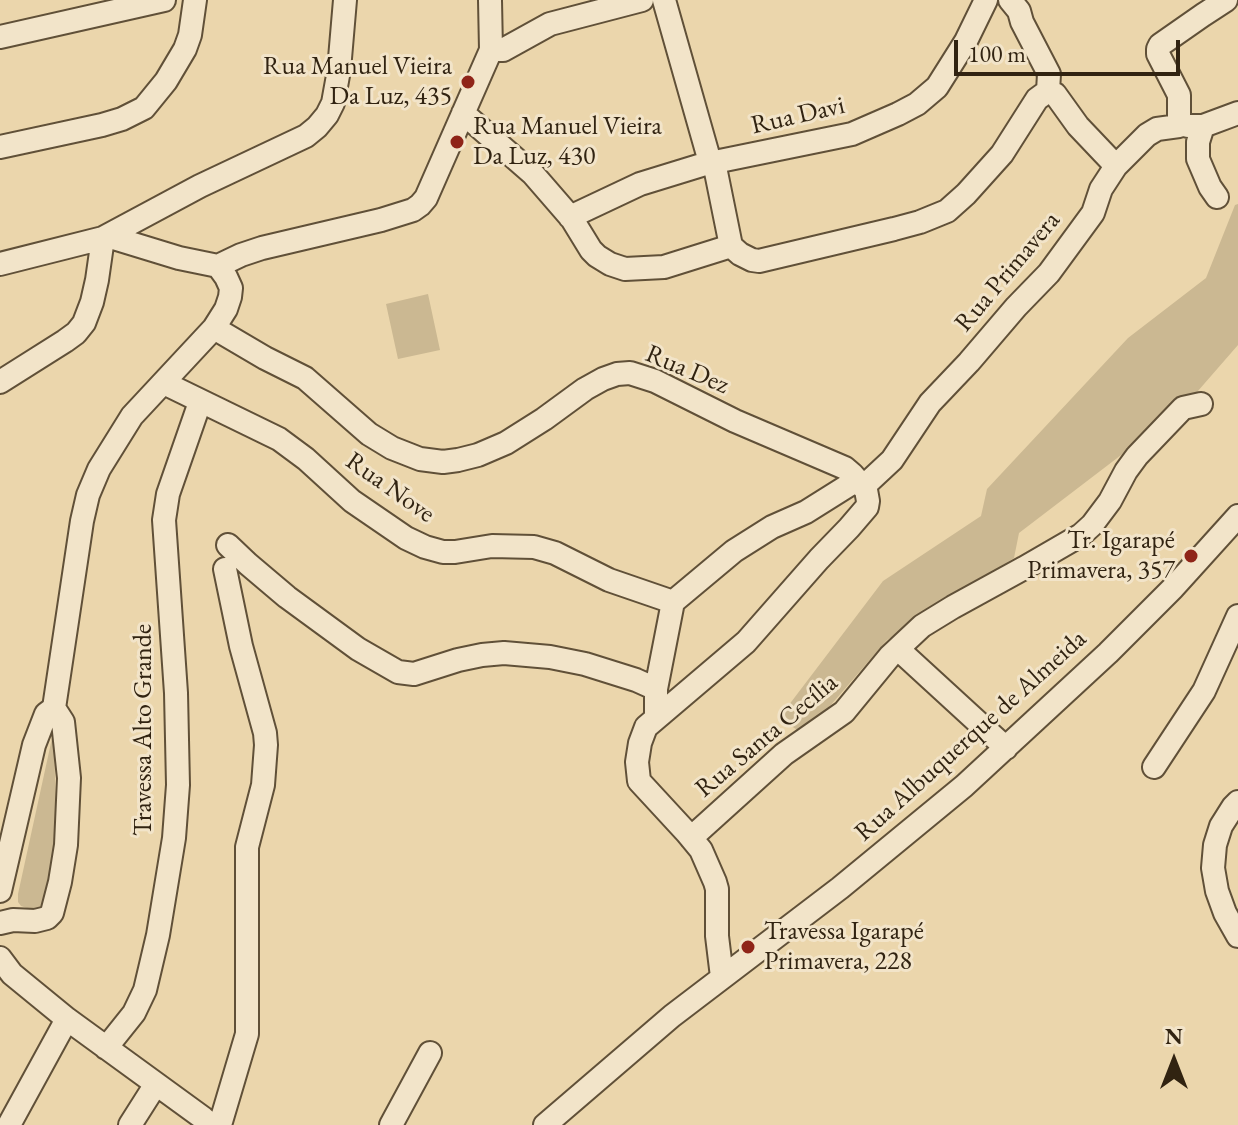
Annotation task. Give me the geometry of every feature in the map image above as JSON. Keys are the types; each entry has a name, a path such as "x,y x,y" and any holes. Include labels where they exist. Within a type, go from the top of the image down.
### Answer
{"street":[{"path":"0,37 164,0"},
{"path":"0,147 112,122 144,108 166,81 185,49 195,0"},
{"path":"0,264 105,237 200,186 290,145 317,127 327,115 336,90 345,0"},
{"path":"105,237 218,266 251,251 413,210 426,198 491,50 490,0"},
{"path":"491,50 503,50 550,24 642,0"},
{"path":"664,0 708,155 715,167 731,246 752,260 759,261 894,229 947,211 1002,154 1037,99 1048,91"},
{"name":"Rua Davi","path":"570,217 640,184 713,163 852,134 917,104 937,87 960,53 986,0"},
{"path":"1010,0 1019,11 1049,74 1048,91"},
{"path":"1226,0 1160,45 1158,54 1179,95 1179,126 1203,126 1238,113"},
{"path":"1048,91 1055,94 1078,126 1116,166"},
{"path":"463,113 533,174 570,217 597,256 610,264 625,269 664,267 731,246"},
{"name":"Rua Primavera","path":"673,602 734,551 772,527 860,483 892,460 930,403 1049,273 1093,213 1101,189 1116,166 1147,135 1157,129 1179,126"},
{"path":"1203,126 1198,142 1198,159 1217,197"},
{"path":"0,382 76,333 84,323 105,237"},
{"path":"0,923 47,918 52,913 58,892 66,845 69,778 63,722 54,708 88,495 99,469 132,416 214,328 226,309 231,288 218,266"},
{"name":"Rua Dez","path":"214,328 305,378 369,434 392,448 420,459 443,462 478,455 506,443 603,379 630,373 655,381 749,427 845,468 860,483"},
{"name":"Rua Nove","path":"164,383 279,439 352,501 406,538 425,547 443,552 492,546 534,547 555,553 609,580 673,602"},
{"name":"Travessa Alto Grande","path":"106,1048 134,1013 145,990 158,935 174,838 178,785 176,693 164,520 168,494 200,402"},
{"name":"Rua Santa Cecília","path":"691,838 784,754 844,712 915,631 1081,535 1110,501 1137,456 1183,408 1201,404"},
{"path":"722,977 717,936 717,889 701,850 639,781 637,762 640,743 646,727 746,642 867,507 868,501 860,483"},
{"name":"Rua Albuquerque de Almeida","path":"545,1125 672,1016 887,850 964,786 1163,599 1238,516"},
{"path":"228,545 287,597 358,649 398,672 414,674 458,660 504,653 585,664 613,671 656,689"},
{"path":"220,1125 247,1034 247,847 263,785 266,745 225,569"},
{"path":"656,718 656,689 673,602"},
{"path":"1154,767 1204,691 1238,616"},
{"path":"898,649 1006,748"},
{"path":"0,891 34,745 46,714 54,708"},
{"path":"1238,802 1221,826 1213,868 1225,913 1238,936"},
{"path":"1,965 67,1019 211,1125"},
{"path":"9,1125 67,1019"},
{"path":"391,1125 430,1053"},
{"path":"130,1125 156,1084"}],"shaded area":[{"path":"1238,204 1238,345 1184,407 1019,533 1014,558 887,640 805,735 779,718 883,581 981,516 987,489 1128,338 1206,278"},
{"path":"428,294 440,350 398,359 386,304"},
{"path":"54,729 56,829 44,898 40,907 33,910 21,906 18,894"}],"place":[{"name":"Rua Manuel Vieira Da Luz, 435","path":"468,82"},
{"name":"Rua Manuel Vieira Da Luz, 430","path":"457,142"},
{"name":"Tr. Igarapé Primavera, 357","path":"1191,556"},
{"name":"Travessa Igarapé Primavera, 228","path":"748,947"}]}
